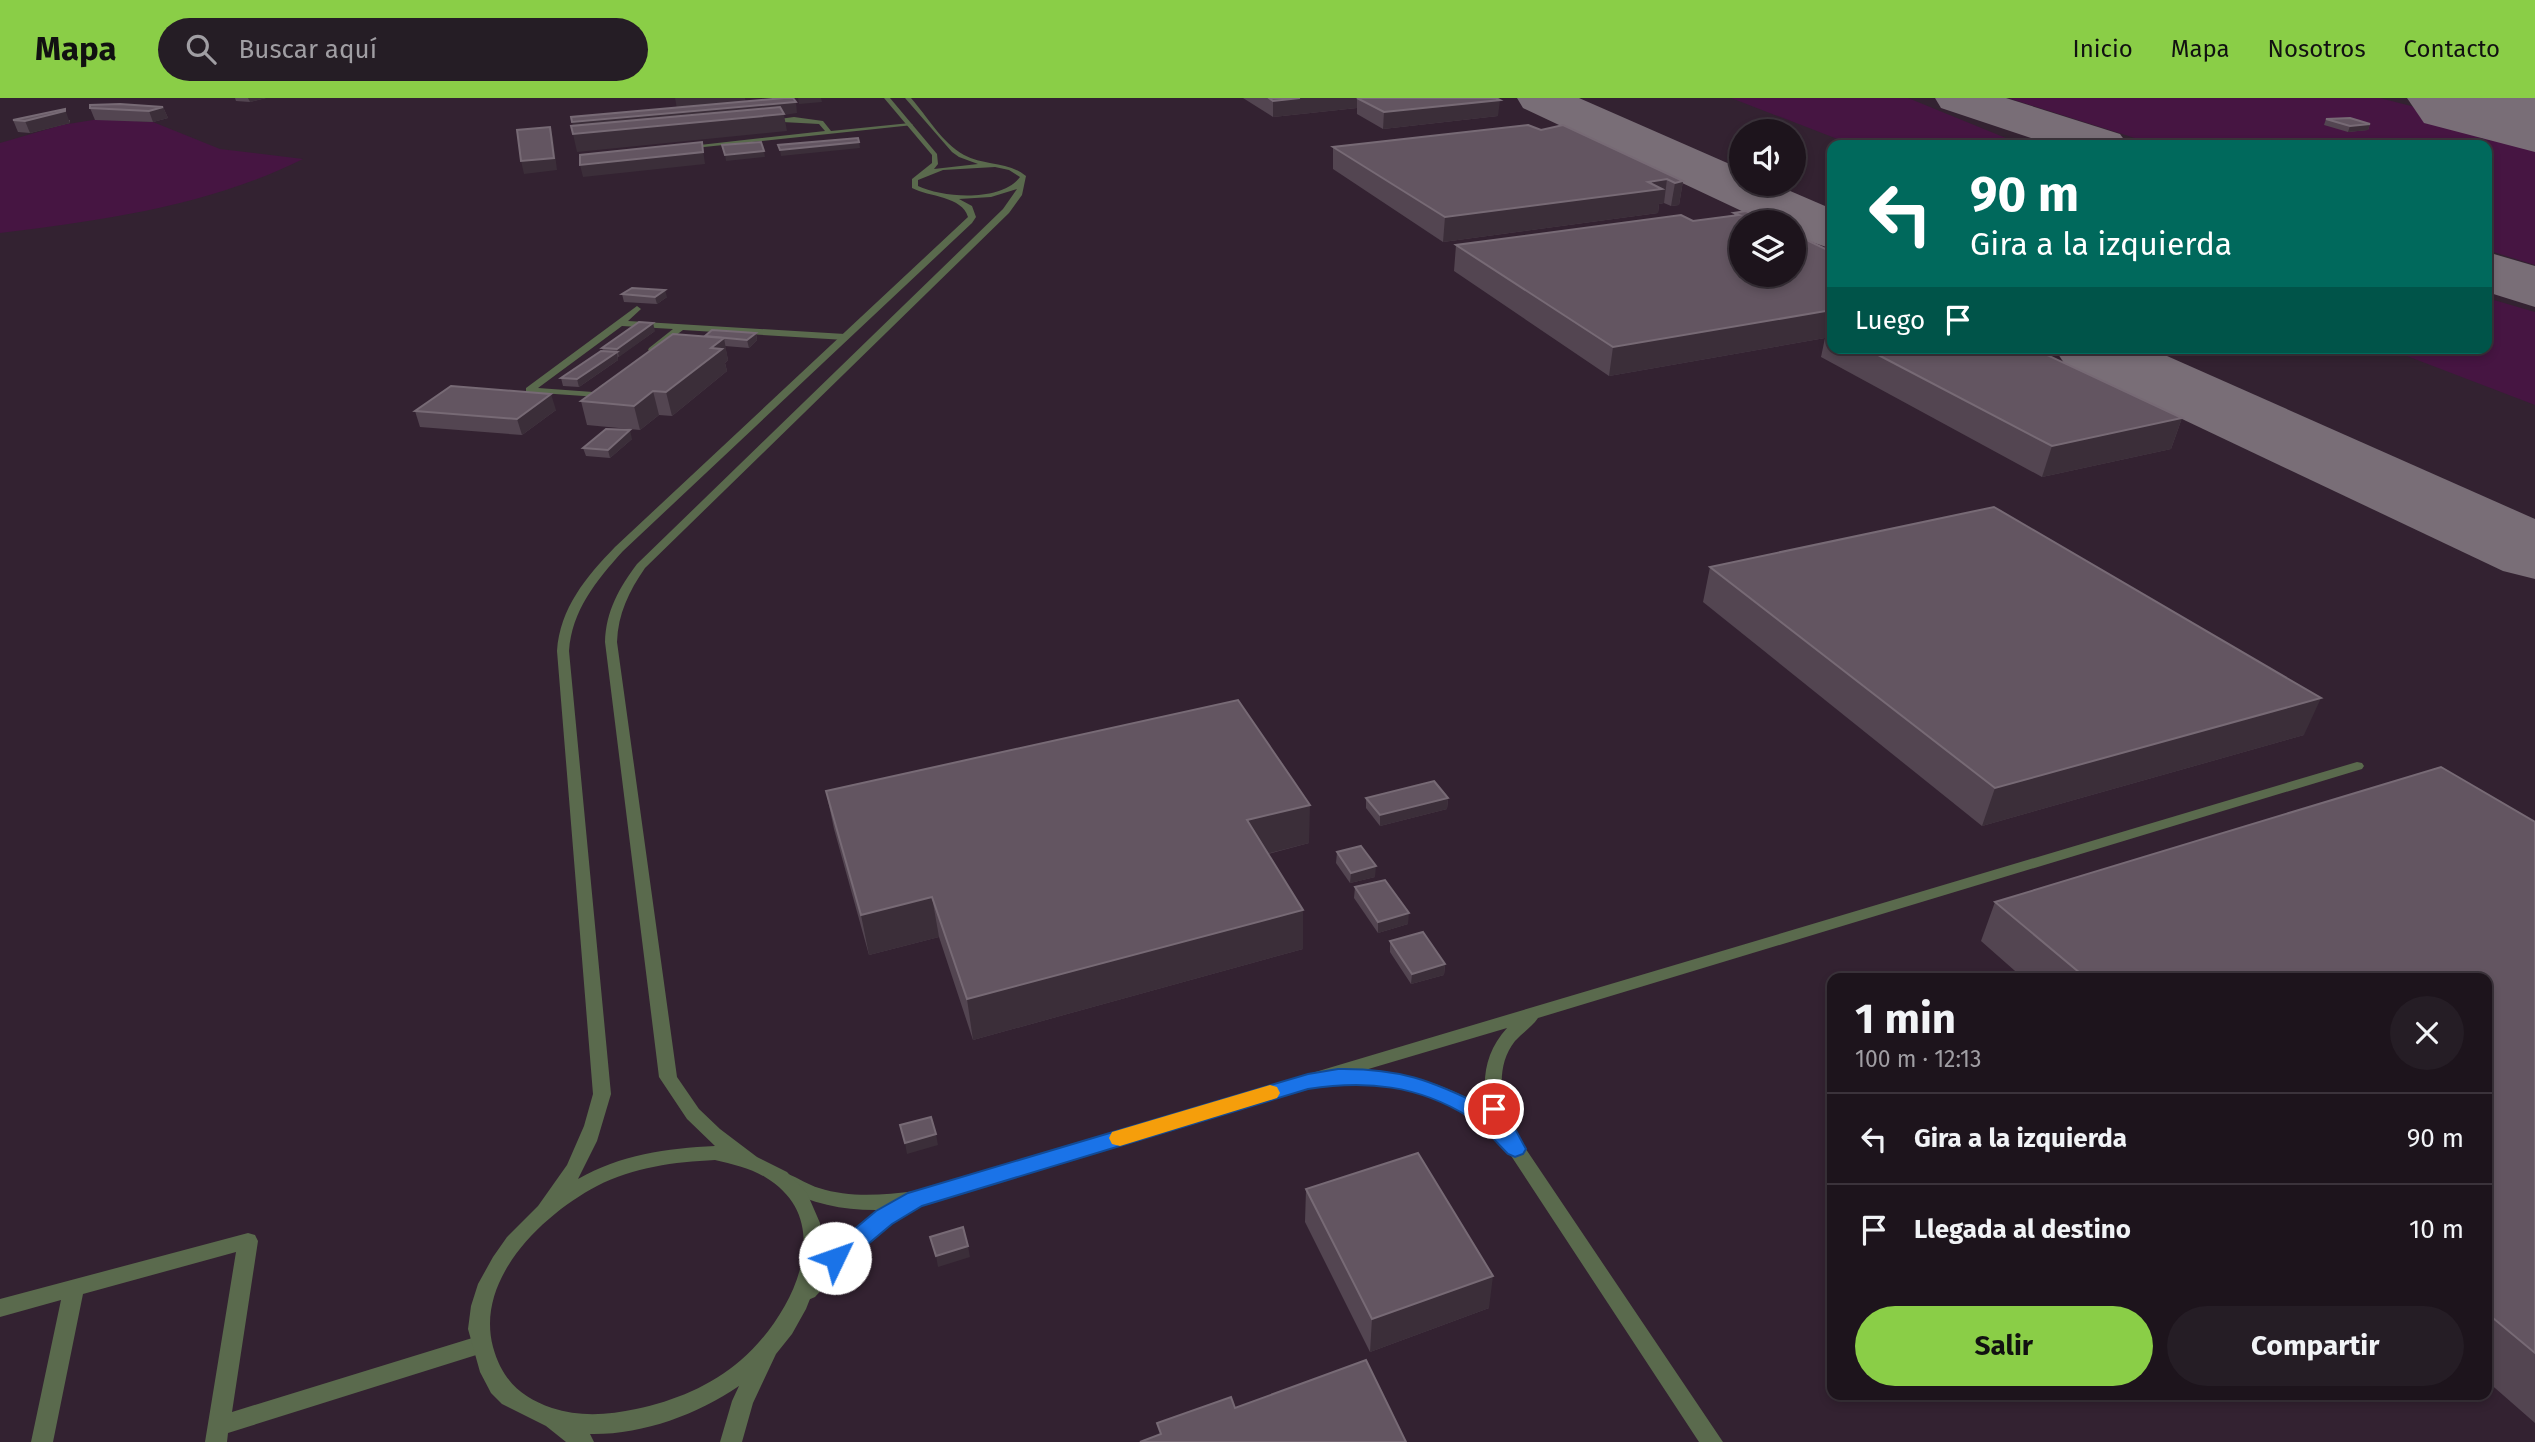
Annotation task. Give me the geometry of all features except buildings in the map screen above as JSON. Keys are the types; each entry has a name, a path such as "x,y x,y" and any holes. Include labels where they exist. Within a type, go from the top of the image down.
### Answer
{"street":[{"path":"583,1442 554,1420 513,1401 487,1369 478,1331 487,1288 510,1248 545,1211 575,1170 597,1121 602,1094 563,651 568,624 590,582 619,549 972,216 972,212 964,204 914,187 913,183 932,168 936,158 887,98"},
{"path":"908,98 957,153 1021,173 1023,181 1018,195 1006,211 674,537 641,566 629,582 614,612 611,642 668,1077 677,1095 726,1146 798,1188 843,1201 867,1203 915,1199 2357,766"},
{"path":"753,122 812,119 821,122 830,133"},
{"path":"681,148 910,125"},
{"path":"922,174 954,167 992,166"},
{"path":"941,196 971,197 1000,193 1023,181"},
{"path":"617,378 595,395 529,390 637,309"},
{"path":"620,323 845,337"},
{"path":"638,361 682,327"},
{"path":"1543,1010 1525,1021 1510,1035 1499,1052 1491,1089 1494,1109 1515,1149 1712,1442"},
{"path":"1308,1081 1369,1076 1430,1088 1478,1113 1515,1149"},
{"path":"545,1211 587,1182 635,1162 676,1154 702,1153 715,1153 750,1161"},
{"path":"779,1177 800,1199 812,1228 813,1261 803,1298"},
{"path":"731,1442 743,1401 760,1366 818,1278 853,1241 915,1199"},
{"path":"0,1308 248,1241 218,1434 482,1344"},
{"path":"42,1442 74,1289"},
{"path":"554,1420 605,1425 660,1415 707,1396 748,1367 781,1334"}],"shaded area":[{"path":"0,98 2535,98 2535,1442 0,1442"},
{"path":"1731,98 1908,98 2011,140 1840,140 1806,127 1806,119 1786,119"},
{"path":"2008,98 2380,98 2535,138 2535,265 2492,252 2492,140 2141,140"},
{"path":"99,119 153,122 220,149 303,159 230,189 193,200 78,223 0,233 0,143 62,125"},
{"path":"2492,299 2535,312 2535,405 2402,354 2492,354"}],"taxiway":[{"path":"1540,98 1827,229"},
{"path":"1958,98 2087,140"},
{"path":"2492,273 2535,287"},
{"path":"2102,354 2535,552"}],"runway":[{"path":"2466,98 2535,115"}],"slow traffic":[{"path":"1120,1138 1270,1093"}],"route":[{"path":"835,1258 884,1218 915,1199 1308,1081 1369,1076 1430,1088 1478,1113 1515,1149 1494,1109"}]}
